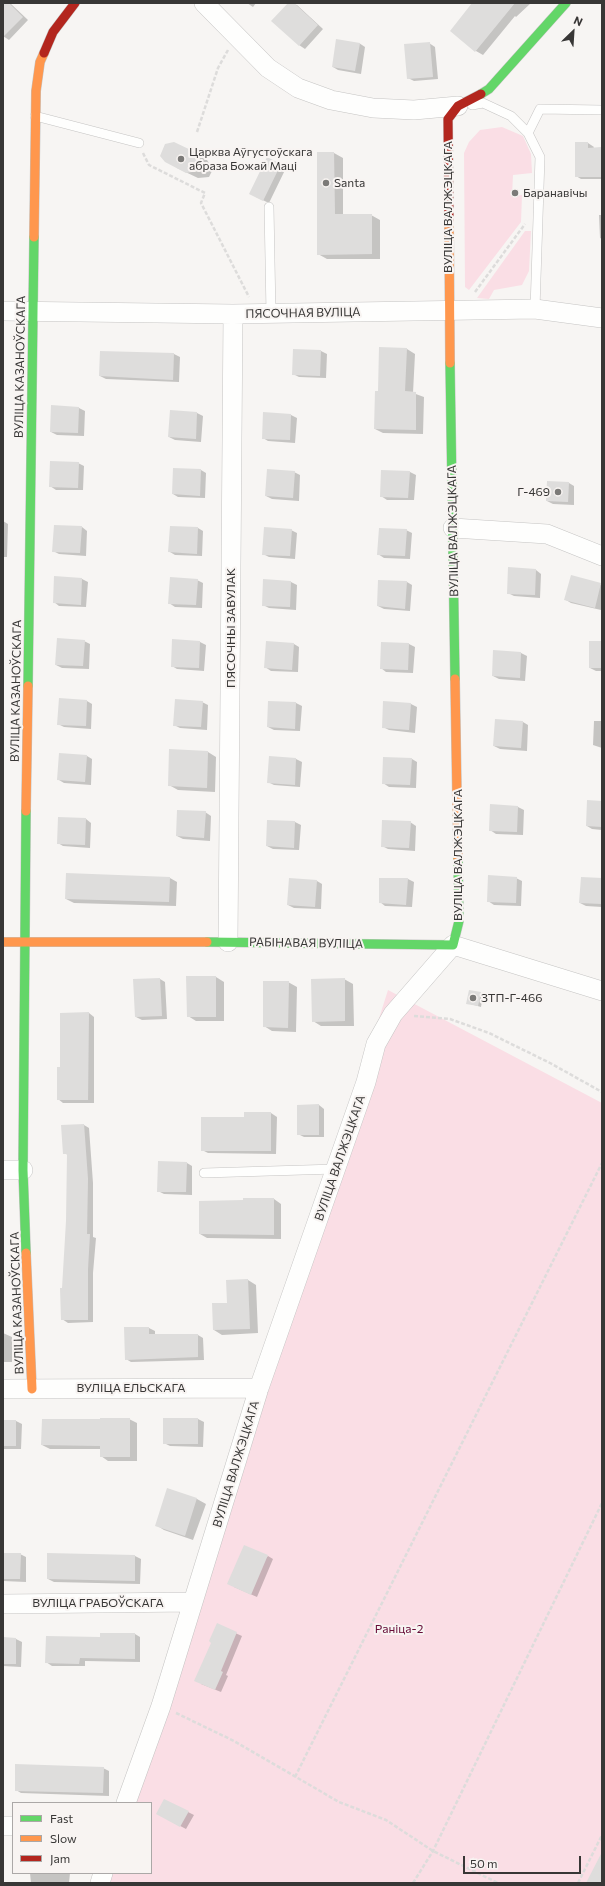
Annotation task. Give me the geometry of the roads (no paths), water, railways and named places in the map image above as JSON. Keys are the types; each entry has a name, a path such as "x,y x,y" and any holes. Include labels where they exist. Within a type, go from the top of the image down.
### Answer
{"street":[{"name":"ВУЛІЦА КАЗАНОЎСКАГА","path":"32,1389 23,1170 24,942 35,116 36,92 40,62 53,32 75,3"},
{"path":"204,3 268,68 298,88 331,100 373,108 414,110 458,106 489,89 566,3"},
{"name":"ВУЛІЦА ВАЛЖЭЦКАГА","path":"126,1802 161,1706 259,1388 366,1082 376,1044 393,1014 452,945 459,921 453,528 455,310 447,136 448,119 458,106"},
{"name":"ПЯСОЧНАЯ ВУЛІЦА","path":"3,311 264,314 535,309 602,318"},
{"name":"ПЯСОЧНЫ ЗАВУЛАК","path":"228,942 233,314"},
{"path":"453,528 547,534 602,556"},
{"name":"РАБІНАВАЯ ВУЛІЦА","path":"3,942 228,942 452,945 602,991"},
{"path":"3,1170 23,1170"},
{"name":"ВУЛІЦА ЕЛЬСКАГА","path":"3,1389 259,1388"},
{"name":"ВУЛІЦА ГРАБОЎСКАГА","path":"3,1604 193,1602"}],"lane":[{"path":"489,89 493,108"},
{"path":"458,106 483,104 511,116 528,133 540,157 535,309"},
{"path":"528,133 540,109 602,110"},
{"path":"35,116 139,143"},
{"path":"264,314 269,207"},
{"path":"204,1173 336,1169"}],"place":[{"name":"Царква Аўгустоўскага абраза Божай Маці","path":"181,159"},
{"name":"Santa","path":"326,183"},
{"name":"Баранавічы","path":"515,193"},
{"name":"Г-469","path":"558,492"},
{"name":"ЗТП-Г-466","path":"473,998"}],"park label":[{"name":"Раніца-2","path":"399,1629"}]}
